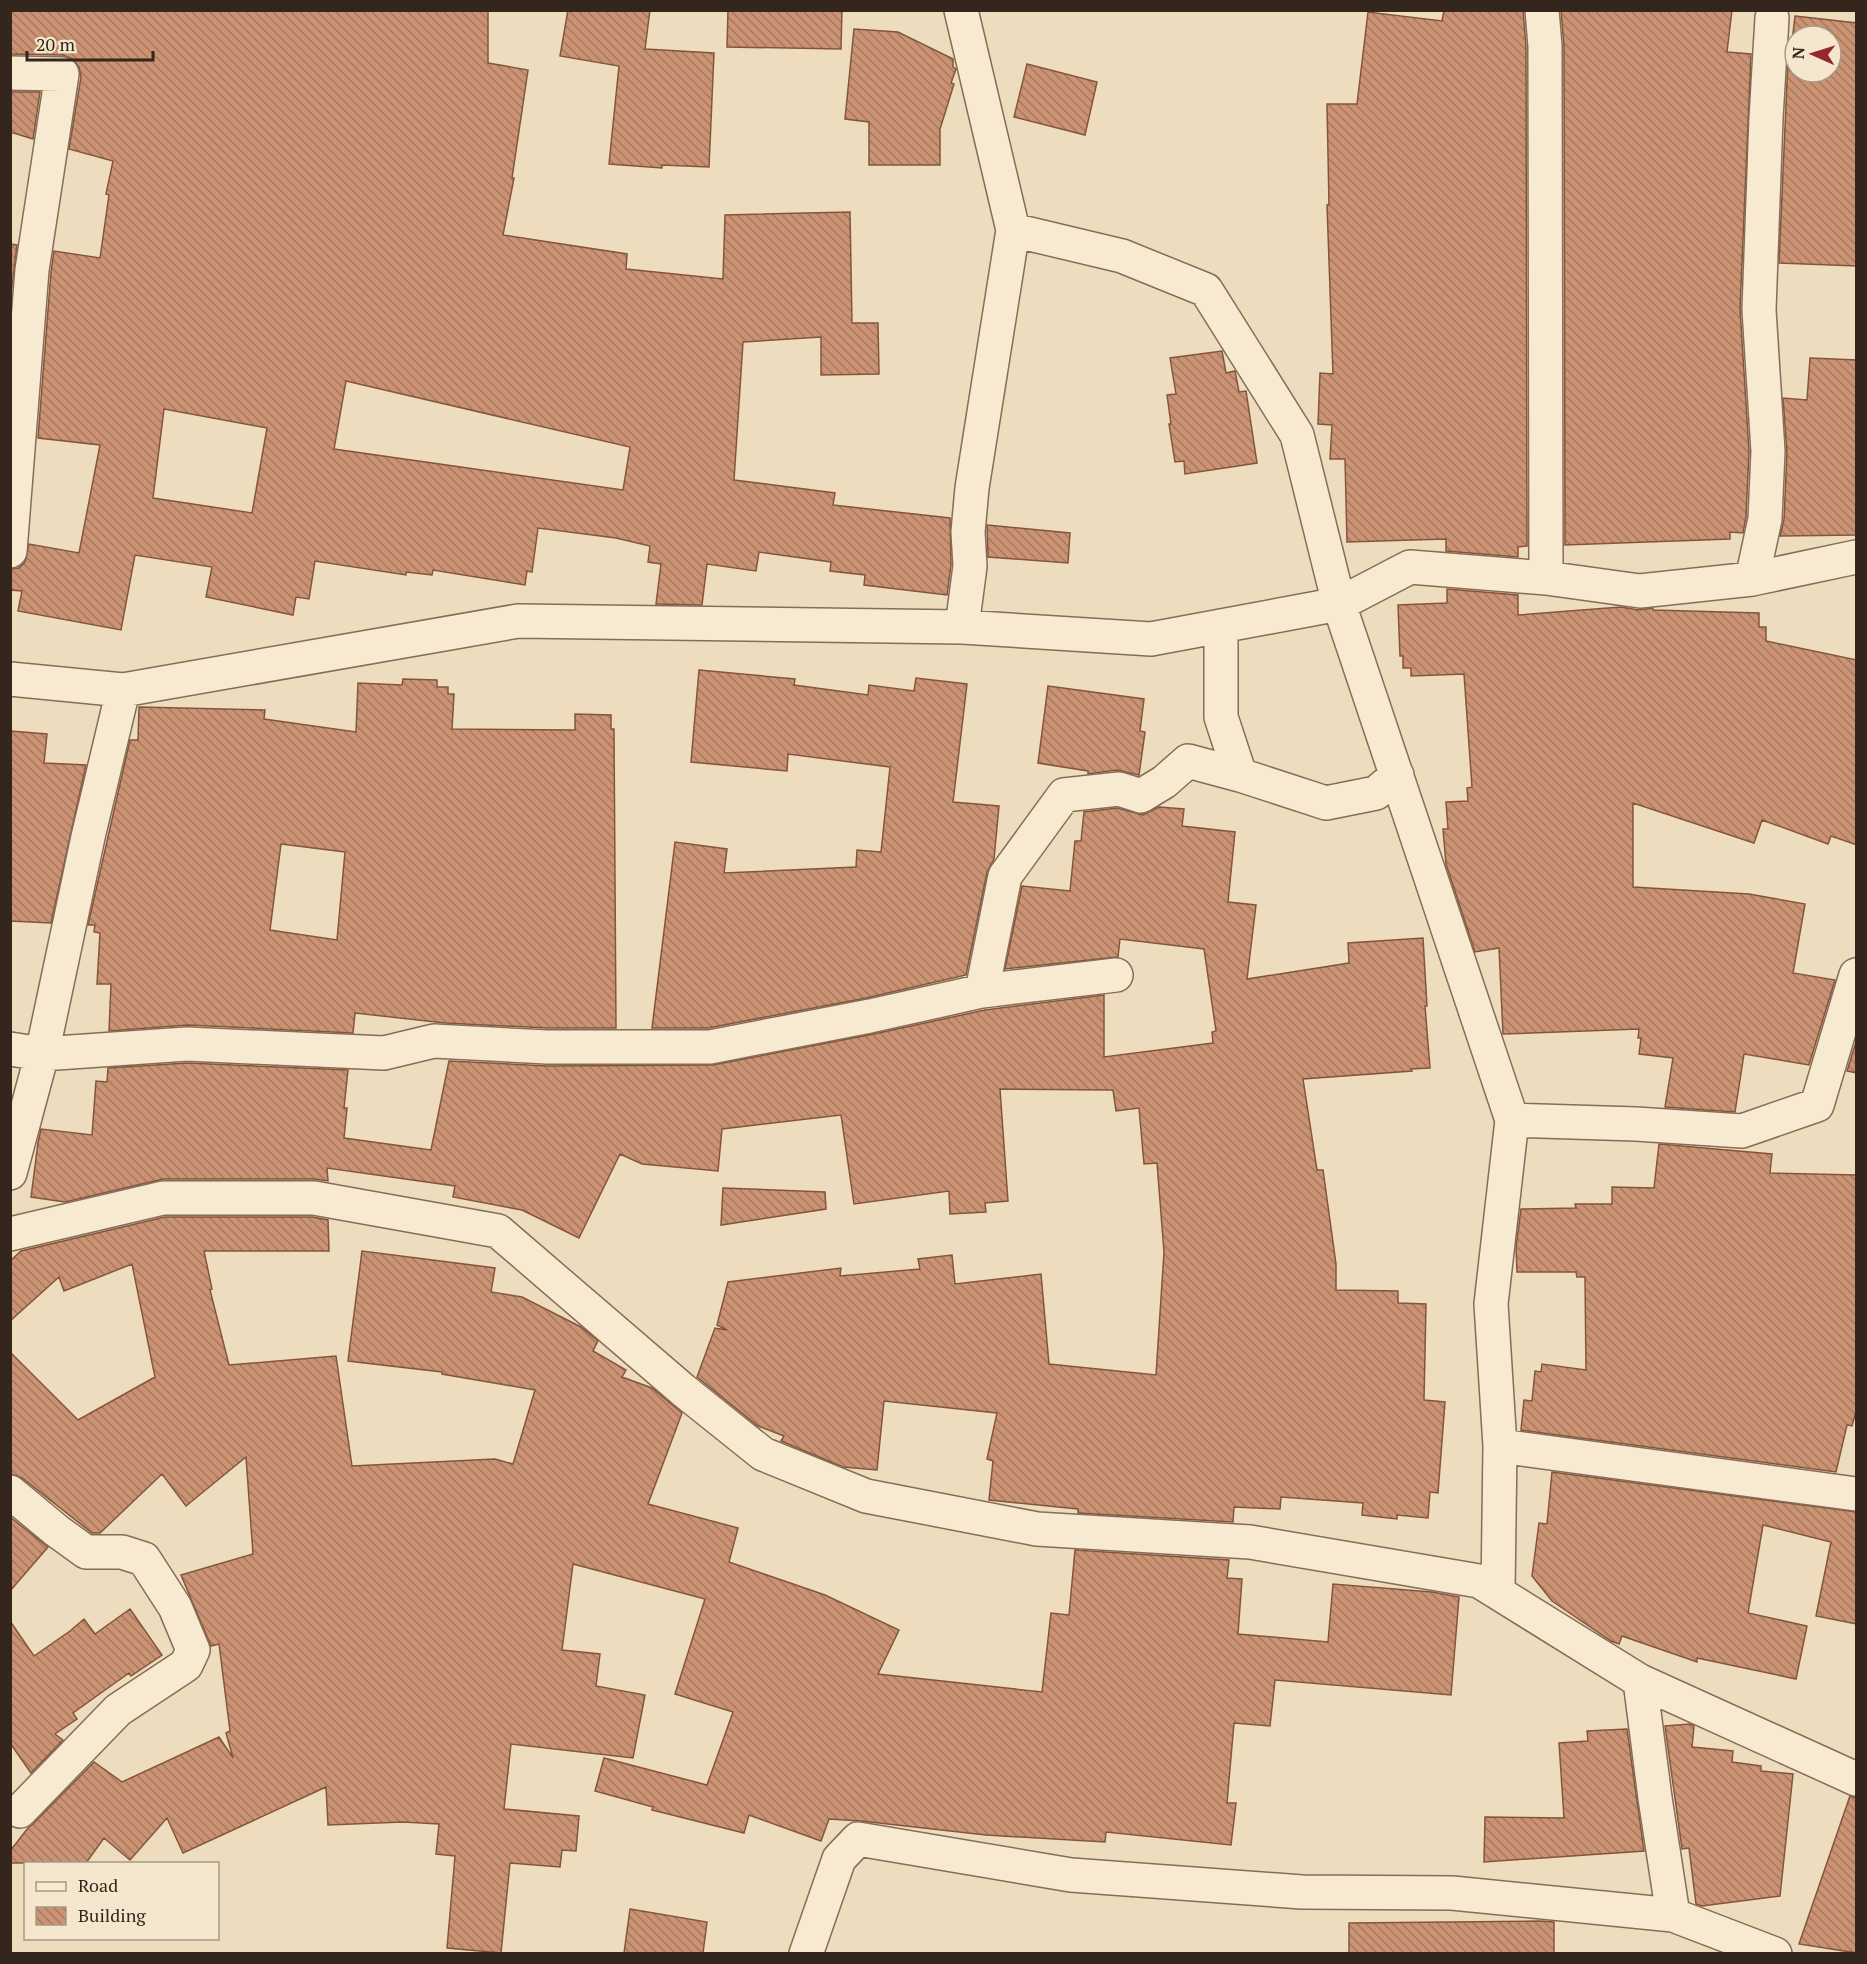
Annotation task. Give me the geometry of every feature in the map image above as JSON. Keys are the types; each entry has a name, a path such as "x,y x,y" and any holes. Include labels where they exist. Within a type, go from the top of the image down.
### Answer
{"street":[{"path":"962,10 1013,230 972,488 968,532 970,566 962,627"},
{"path":"1542,10 1545,46 1546,578"},
{"path":"1752,579 1764,519 1768,452 1759,310 1772,18"},
{"path":"10,73 62,74 32,270 10,552"},
{"path":"1013,230 1122,256 1206,290 1298,435 1339,604 1512,1120 1491,1304 1500,1446 1498,1592"},
{"path":"10,679 123,690 518,621 962,627 1151,639 1339,604 1410,567 1546,578 1640,591 1752,579 1857,557"},
{"path":"1221,626 1221,717 1240,775"},
{"path":"10,1173 42,1054 88,837 123,690"},
{"path":"982,991 1005,876 1064,795 1119,789 1141,796 1164,782 1188,761 1326,803 1376,793 1397,775"},
{"path":"10,1049 42,1054 187,1044 384,1053 434,1041 547,1047 711,1047 870,1016 982,991 1116,975"},
{"path":"1512,1120 1636,1124 1742,1131 1817,1105 1857,975"},
{"path":"10,1234 163,1198 314,1198 498,1231 683,1390 763,1454 866,1496 1037,1529 1250,1542 1479,1581 1640,1681 1857,1779"},
{"path":"1500,1446 1857,1494"},
{"path":"10,1492 86,1552 122,1552 144,1559 175,1607 193,1650 186,1665 118,1710 20,1810"},
{"path":"1640,1681 1673,1915"},
{"path":"806,1953 839,1859 858,1839 1071,1875 1302,1892 1452,1893 1673,1915 1775,1953"}],"building":[{"path":"10,10 488,10 488,63 528,70 512,178 514,178 503,235 627,254 626,269 723,279 725,215 850,212 852,323 878,323 879,374 821,375 821,337 743,342 734,480 835,493 833,505 950,518 951,565 947,595 864,585 865,575 830,571 831,562 759,552 756,571 707,564 702,605 656,604 661,564 648,562 650,546 616,538 538,528 532,572 527,571 525,585 433,570 432,575 406,572 406,575 315,561 309,599 296,597 293,615 206,597 212,567 135,555 121,630 18,611 22,591 10,590 10,569 19,568 25,562 29,544 79,553 100,445 38,438 51,272 54,251 100,258 109,195 106,194 113,161 69,149 81,77 79,67 73,59 63,55 10,54","holes":["346,381 630,447 623,490 334,449","164,409 267,428 252,513 153,498"]},
{"path":"568,10 650,10 645,49 714,53 709,167 662,165 662,168 609,164 619,66 560,56"},
{"path":"728,10 842,10 841,49 727,47"},
{"path":"1444,10 1523,10 1526,47 1527,546 1518,547 1518,557 1446,551 1446,539 1347,542 1345,459 1330,459 1332,425 1318,424 1320,373 1333,374 1327,205 1329,205 1327,104 1357,104 1368,12 1442,21"},
{"path":"1561,10 1732,10 1727,52 1751,54 1740,309 1749,451 1746,517 1743,533 1730,532 1730,539 1565,545 1564,46"},
{"path":"1795,16 1857,23 1857,266 1779,263 1787,84 1843,84 1843,24 1794,24"},
{"path":"854,29 898,32 953,59 953,67 956,69 951,83 954,84 940,129 940,165 869,165 869,122 845,119"},
{"path":"1027,64 1097,82 1085,135 1014,117"},
{"path":"10,92 40,92 33,139 10,132"},
{"path":"10,244 17,245 10,304"},
{"path":"1222,351 1226,373 1235,371 1239,392 1246,391 1257,463 1185,474 1184,461 1175,462 1169,424 1171,424 1167,395 1176,394 1170,358"},
{"path":"1810,358 1857,360 1857,535 1780,536 1784,520 1787,452 1783,398 1807,400"},
{"path":"987,525 1070,533 1068,563 988,557"},
{"path":"1447,589 1518,595 1518,615 1621,607 1638,610 1653,608 1653,610 1759,613 1759,627 1766,627 1766,641 1857,660 1857,845 1831,836 1828,844 1762,820 1754,843 1633,803 1633,887 1749,894 1805,904 1793,973 1835,980 1809,1065 1744,1054 1735,1112 1665,1107 1673,1058 1639,1054 1641,1038 1638,1038 1639,1029 1503,1034 1499,948 1475,952 1446,864 1443,829 1448,829 1446,802 1468,801 1467,788 1472,787 1464,674 1411,676 1411,668 1403,668 1403,656 1400,656 1398,605 1447,603"},
{"path":"699,670 795,679 794,685 868,695 869,685 914,691 916,678 967,684 953,802 999,806 994,859 987,872 966,975 866,998 708,1028 652,1028 675,842 727,849 724,873 856,867 857,850 881,852 890,767 788,754 787,771 691,762"},
{"path":"403,679 437,680 437,687 448,687 448,694 454,694 452,729 575,730 575,714 611,715 611,729 614,729 616,1028 548,1028 445,1023 355,1013 353,1033 188,1025 109,1031 111,984 97,984 100,933 94,932 95,925 88,925 130,740 138,740 139,707 265,710 264,719 356,732 358,683 402,685","holes":["281,844 345,852 337,940 270,930"]},
{"path":"1048,686 1144,699 1140,731 1145,732 1139,775 1117,770 1088,774 1088,771 1038,763"},
{"path":"10,731 47,734 44,763 86,765 51,923 10,921"},
{"path":"1159,807 1184,809 1182,826 1235,832 1228,902 1256,905 1247,979 1349,963 1348,943 1423,938 1430,1068 1303,1079 1317,1170 1323,1170 1336,1264 1336,1290 1398,1291 1398,1303 1426,1304 1424,1400 1445,1402 1438,1493 1430,1492 1428,1518 1397,1515 1397,1519 1362,1515 1363,1503 1281,1497 1280,1509 1234,1507 1233,1522 1078,1513 1078,1509 989,1500 993,1461 987,1459 997,1413 884,1401 877,1470 843,1467 781,1441 784,1436 758,1426 697,1377 715,1328 727,1330 717,1325 728,1282 841,1268 840,1276 920,1269 918,1259 952,1255 955,1284 1041,1274 1049,1364 1156,1375 1164,1252 1157,1163 1144,1164 1139,1108 1116,1111 1113,1090 1000,1089 1008,1201 985,1203 986,1212 950,1214 949,1191 854,1204 841,1115 722,1129 718,1171 642,1164 620,1154 579,1238 522,1210 453,1197 455,1186 327,1168 328,1181 314,1179 163,1179 65,1202 31,1197 41,1129 92,1135 96,1081 107,1082 108,1068 187,1063 348,1070 344,1138 431,1150 449,1061 547,1066 713,1065 985,1010 1104,995 1104,1057 1213,1043 1212,1032 1216,1031 1204,949 1120,939 1118,957 1005,969 1022,886 1070,891 1075,841 1081,841 1084,812 1117,808 1143,815"},
{"path":"1857,1039 1857,1073 1847,1071"},
{"path":"1659,1144 1772,1154 1770,1173 1857,1175 1857,1408 1852,1426 1847,1425 1836,1472 1521,1430 1524,1400 1532,1401 1535,1371 1541,1372 1542,1364 1586,1370 1585,1277 1577,1277 1576,1272 1517,1272 1516,1247 1521,1209 1576,1208 1575,1204 1612,1204 1612,1187 1654,1188"},
{"path":"723,1188 825,1192 826,1209 721,1225"},
{"path":"165,1217 312,1217 328,1220 329,1251 204,1251 212,1289 210,1290 229,1365 336,1356 352,1466 495,1459 513,1464 535,1390 442,1374 442,1372 348,1361 362,1251 495,1268 491,1292 522,1297 581,1327 598,1341 593,1351 626,1370 622,1377 652,1388 682,1413 648,1504 738,1528 729,1562 825,1595 899,1630 878,1674 1042,1692 1051,1613 1069,1615 1075,1550 1229,1560 1227,1578 1242,1579 1238,1634 1328,1642 1333,1584 1432,1592 1459,1597 1451,1695 1275,1680 1270,1726 1234,1723 1227,1803 1236,1803 1231,1845 1106,1832 1105,1842 986,1835 829,1819 821,1841 749,1815 744,1833 652,1810 653,1807 595,1791 604,1758 707,1785 733,1712 675,1694 705,1599 573,1564 562,1650 600,1654 596,1686 645,1695 633,1758 511,1744 504,1809 579,1816 576,1851 562,1850 560,1867 510,1863 501,1953 447,1948 455,1856 436,1854 439,1824 403,1822 328,1825 326,1787 183,1853 167,1818 130,1860 104,1838 87,1862 10,1863 10,1851 28,1828 94,1762 122,1782 219,1737 233,1758 226,1733 230,1731 219,1644 211,1646 181,1575 253,1554 246,1457 186,1506 162,1474 100,1533 92,1533 22,1478 10,1474 10,1352 78,1420 155,1377 132,1264 64,1291 59,1277 10,1321 10,1261 21,1251"},
{"path":"1552,1472 1857,1512 1857,1624 1816,1616 1831,1542 1763,1525 1748,1613 1807,1626 1796,1679 1697,1658 1697,1662 1622,1636 1619,1644 1611,1641 1552,1601 1532,1576 1539,1523 1547,1524"},
{"path":"10,1517 48,1547 10,1591"},
{"path":"130,1609 162,1655 131,1676 129,1673 73,1713 77,1719 55,1734 63,1740 31,1773 10,1743 10,1621 34,1656 84,1619 95,1634"},
{"path":"1690,1724 1694,1726 1692,1747 1733,1751 1732,1762 1761,1766 1761,1771 1793,1774 1780,1896 1702,1906 1696,1904 1689,1848 1682,1849 1665,1726"},
{"path":"1627,1729 1644,1851 1484,1862 1485,1817 1564,1818 1559,1743 1588,1741 1587,1731"},
{"path":"1850,1796 1857,1798 1857,1953 1799,1944"},
{"path":"630,1909 707,1922 703,1953 624,1953"},
{"path":"1554,1922 1554,1953 1349,1953 1349,1923"}]}
